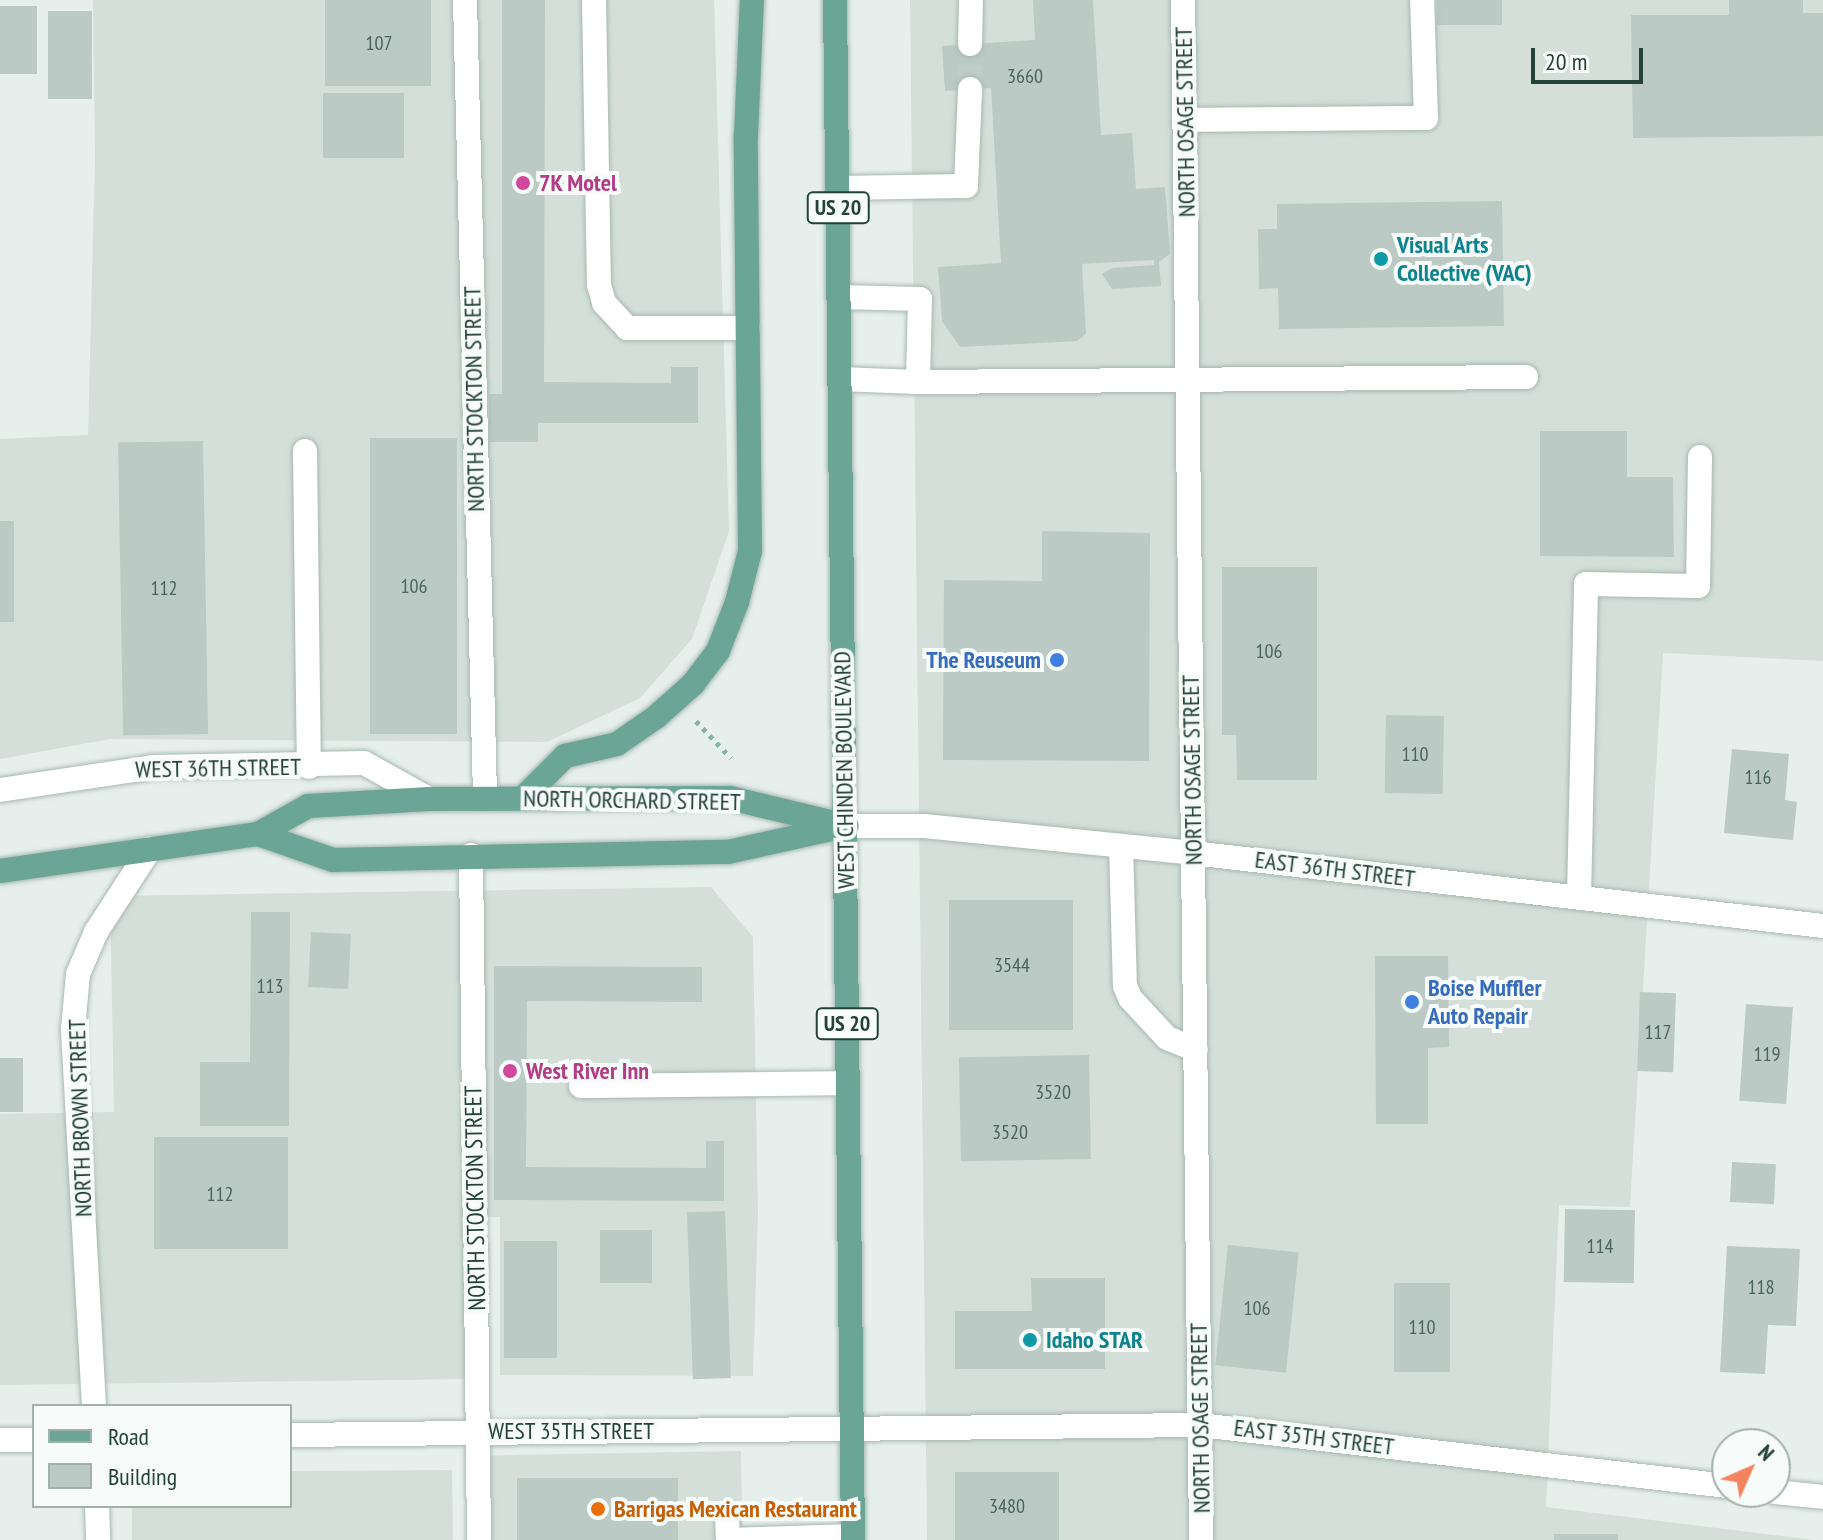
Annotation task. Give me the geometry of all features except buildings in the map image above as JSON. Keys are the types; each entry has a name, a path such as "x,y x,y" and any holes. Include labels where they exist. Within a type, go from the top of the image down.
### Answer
{"main road":[{"path":"525,796 565,756 617,744 656,717 693,684 718,651 737,602 750,551 746,135 752,0"},
{"name":"WEST CHINDEN BOULEVARD","path":"835,0 853,1538"},
{"name":"NORTH ORCHARD STREET","path":"0,871 258,834 308,806 429,799 525,796 730,798 847,826"},
{"name":"NORTH ORCHARD STREET","path":"258,834 333,860 728,852 847,826"}],"street":[{"name":"NORTH STOCKTON STREET","path":"465,0 485,798"},
{"path":"594,0 599,285 604,303 627,328 748,328"},
{"path":"970,44 971,0"},
{"name":"NORTH OSAGE STREET","path":"1183,0 1201,1540"},
{"path":"1185,120 1426,118 1422,0"},
{"path":"837,188 966,186 970,89"},
{"path":"839,297 920,299 918,382"},
{"path":"839,379 918,382 1526,377"},
{"path":"305,451 309,767"},
{"path":"1579,897 1586,584 1698,586 1700,457"},
{"name":"WEST 36TH STREET","path":"0,790 153,767 309,767 364,763 429,799"},
{"name":"EAST 36TH STREET","path":"847,826 924,826 1193,853 1823,926"},
{"path":"1121,846 1125,986 1130,998 1167,1038 1196,1050"},
{"name":"NORTH BROWN STREET","path":"94,1404 73,1029 78,974 96,932 150,849"},
{"name":"NORTH STOCKTON STREET","path":"471,855 479,1540"},
{"path":"581,1086 848,1083"},
{"name":"EAST 35TH STREET","path":"852,1430 1200,1425 1711,1484"},
{"name":"WEST 35TH STREET","path":"292,1435 852,1430"},
{"path":"0,1440 32,1440"},
{"path":"1791,1494 1823,1497"},
{"path":"97,1508 98,1540"},
{"path":"727,1515 728,1540 853,1538"}],"path":[{"path":"692,717 731,758"}],"shaded area":[{"path":"93,0 714,0 729,531 692,639 640,698 547,742 110,739 0,759 0,439 88,435 95,161"},
{"path":"910,0 1823,0 1823,661 1663,653 1630,1207 1559,1205 1546,1507 1815,1540 927,1540"},
{"path":"711,887 753,937 758,1212 753,1376 500,1375 500,1217 466,1217 468,1379 0,1385 0,1114 114,1112 110,896"},
{"path":"741,1451 743,1540 492,1540 490,1455"},
{"path":"452,1470 453,1540 132,1540 132,1508 292,1508 292,1471"}],"tunnel":[{"path":"970,44 970,89"}],"place":[{"name":"7K Motel","path":"523,183"},
{"name":"Visual Arts Collective (VAC)","path":"1381,259"},
{"name":"The Reuseum","path":"1057,660"},
{"name":"Boise Muffler Auto Repair","path":"1412,1002"},
{"name":"West River Inn","path":"510,1071"},
{"name":"Idaho STAR","path":"1030,1340"},
{"name":"Barrigas Mexican Restaurant","path":"598,1509"}]}
